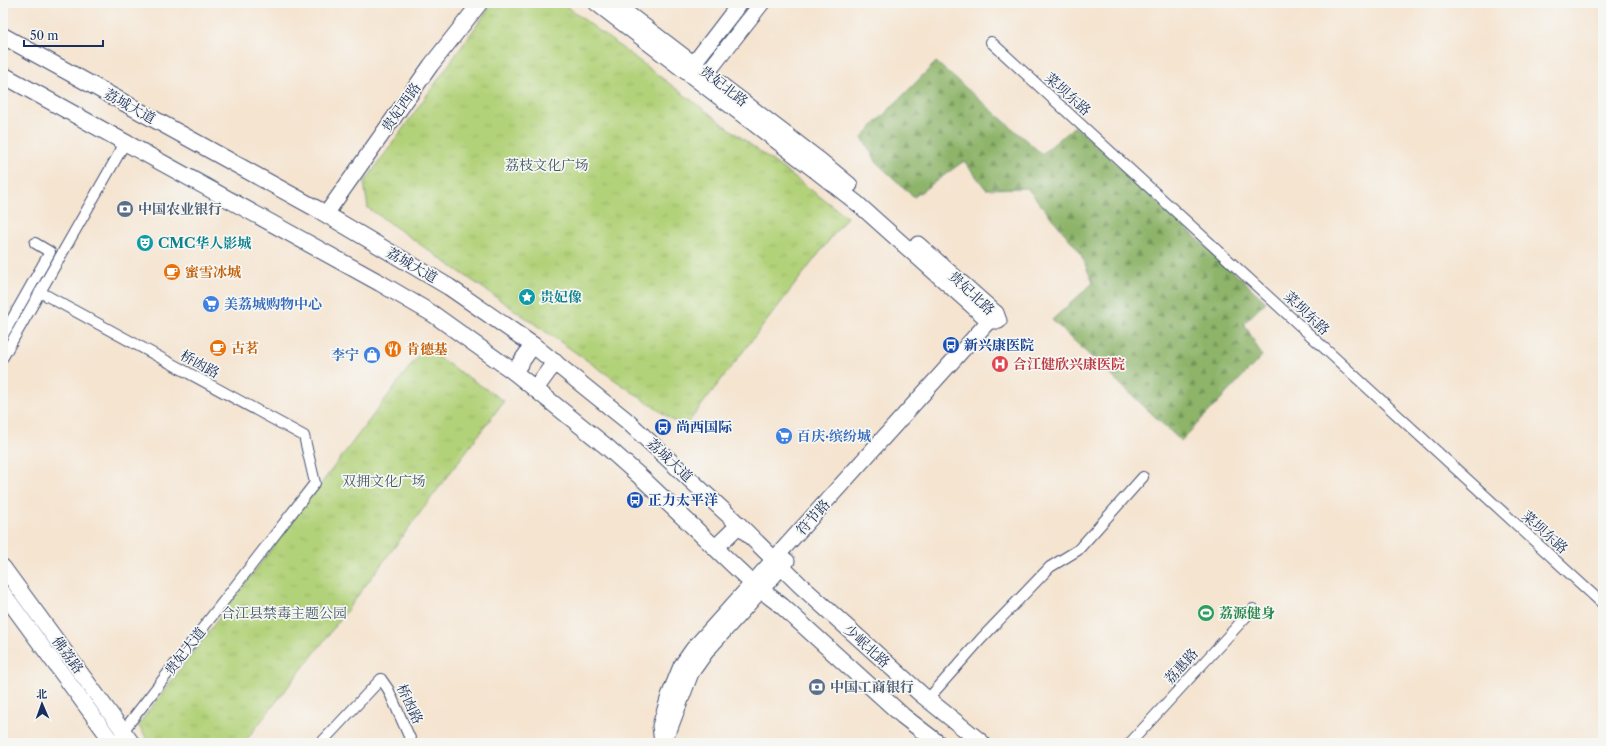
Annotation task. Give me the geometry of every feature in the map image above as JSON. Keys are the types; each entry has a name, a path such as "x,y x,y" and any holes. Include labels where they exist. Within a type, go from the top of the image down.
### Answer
{"main road":[{"name":"贵妃西路","path":"321,212 424,59 468,3"},
{"name":"贵妃西路","path":"321,212 432,64 480,3"},
{"path":"596,3 698,71"},
{"path":"614,3 698,71"},
{"path":"698,71 740,3"},
{"path":"698,71 762,3"},
{"name":"荔城大道","path":"3,36 321,212 449,287 533,345 632,424 778,563"},
{"name":"贵妃北路","path":"698,71 995,318"},
{"path":"3,75 433,314 536,388 607,446 756,587"},
{"name":"符节路","path":"662,740 660,726 669,696 681,666 693,650 778,563 995,318"},
{"path":"514,372 533,345"},
{"path":"536,388 555,362"},
{"path":"715,548 739,525"},
{"name":"少岷北路","path":"778,563 800,585 927,700 982,743"},
{"name":"佛荔路","path":"3,567 124,730 132,743"},
{"name":"少岷北路","path":"756,587 782,606 903,716 938,743"},
{"name":"佛荔路","path":"3,593 114,743"}],"street":[{"name":"菜坝东路","path":"991,42 1603,604"},
{"path":"3,357 125,143"},
{"path":"3,335 50,252 35,243"},
{"name":"桥凼路","path":"40,292 304,436 315,483"},
{"path":"927,700 1050,567 1078,550 1143,477"},
{"name":"贵妃大道","path":"114,743 315,483"},
{"name":"荔惠路","path":"1130,743 1252,609"},
{"name":"桥凼路","path":"321,743 381,679 388,689 412,743"}],"green space":[{"name":"荔枝文化广场","path":"493,3 562,3 847,217 684,428 368,208 364,183"},
{"path":"936,62 1042,154 1075,126 1266,302 1244,323 1262,356 1181,441 1052,320 1093,283 1080,252 1027,188 986,189 964,161 914,197 877,163 862,137"},
{"path":"424,348 504,401 323,642 244,743 150,743 138,725"}],"place":[{"name":"中国农业银行","path":"125,209"},
{"name":"CMC华人影城","path":"145,243"},
{"name":"蜜雪冰城","path":"172,272"},
{"name":"贵妃像","path":"527,297"},
{"name":"美荔城购物中心","path":"211,304"},
{"name":"新兴康医院","path":"951,345"},
{"name":"古茗","path":"218,348"},
{"name":"肯德基","path":"393,349"},
{"name":"李宁","path":"372,355"},
{"name":"合江健欣兴康医院","path":"1000,364"},
{"name":"尚西国际","path":"663,427"},
{"name":"百庆·缤纷城","path":"784,436"},
{"name":"正力太平洋","path":"635,500"},
{"name":"荔源健身","path":"1206,613"},
{"name":"中国工商银行","path":"817,687"}],"park label":[{"name":"双拥文化广场","path":"384,481"},
{"name":"合江县禁毒主题公园","path":"284,613"}]}
